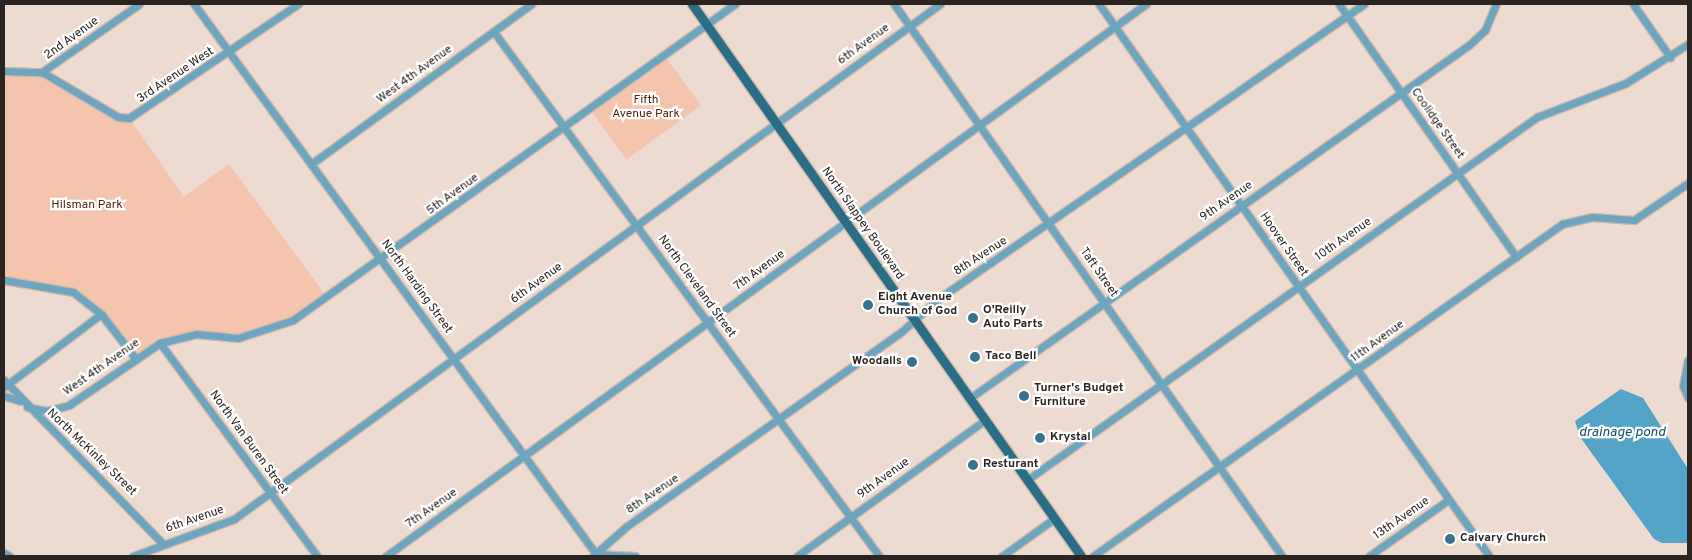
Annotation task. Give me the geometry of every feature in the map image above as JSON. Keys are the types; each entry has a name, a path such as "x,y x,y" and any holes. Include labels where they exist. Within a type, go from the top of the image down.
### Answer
{"main road":[{"name":"North Slappey Boulevard","path":"692,4 1081,556"}],"street":[{"name":"2nd Avenue","path":"42,72 139,4"},
{"name":"North Harding Street","path":"194,4 454,358 594,555"},
{"name":"3rd Avenue West","path":"4,72 42,72 126,119 230,52 298,4"},
{"name":"West 4th Avenue","path":"311,164 532,4"},
{"name":"5th Avenue","path":"160,343 196,334 238,338 264,332 293,320 382,260 567,128 734,4"},
{"name":"Taft Street","path":"894,4 1051,224 1282,556"},
{"name":"6th Avenue","path":"133,556 162,543 222,525 940,4"},
{"name":"Hoover Street","path":"1099,4 1356,371 1489,556"},
{"name":"7th Avenue","path":"386,556 1146,4"},
{"name":"Coolidge Street","path":"1339,4 1516,258"},
{"name":"8th Avenue","path":"594,555 627,526 779,420 915,321 938,299 1051,224 1364,4"},
{"name":"9th Avenue","path":"970,398 1478,38 1492,20 1496,4"},
{"path":"1633,4 1670,57"},
{"name":"North Cleveland Street","path":"494,32 567,128 879,556"},
{"name":"10th Avenue","path":"1027,480 1536,117 1626,84 1688,44"},
{"name":"11th Avenue","path":"1093,556 1562,224 1592,217 1634,220 1688,183"},
{"path":"4,280 64,287 101,314 136,359"},
{"path":"5,384 101,314"},
{"name":"West 4th Avenue","path":"4,396 47,411 69,405 160,343"},
{"name":"North Van Buren Street","path":"160,343 317,556"},
{"path":"1688,360 1684,386 1688,398"},
{"name":"North McKinley Street","path":"5,384 162,543"},
{"name":"9th Avenue","path":"797,556 985,420"},
{"name":"13th Avenue","path":"1369,556 1448,500"},
{"path":"1002,556 1055,518"},
{"path":"4,553 9,556"},
{"path":"594,555 635,556"}],"green space":[{"name":"Fifth Avenue Park","path":"665,56 701,105 626,159 591,110"},
{"name":"Hilsman Park","path":"4,72 39,73 118,117 130,119 184,197 229,164 326,296 292,319 238,337 194,333 136,357 114,326 73,290 4,279"}],"water":[{"name":"drainage pond","path":"1621,389 1643,398 1688,469 1687,543 1662,543 1654,539 1580,437 1575,421"}],"place":[{"name":"Eight Avenue Church of God","path":"868,305"},
{"name":"O'Reilly Auto Parts","path":"973,318"},
{"name":"Taco Bell","path":"975,357"},
{"name":"Woodalls","path":"912,362"},
{"name":"Turner's Budget Furniture","path":"1024,396"},
{"name":"Krystal","path":"1040,438"},
{"name":"Resturant","path":"973,465"},
{"name":"Calvary Church","path":"1450,539"}]}
